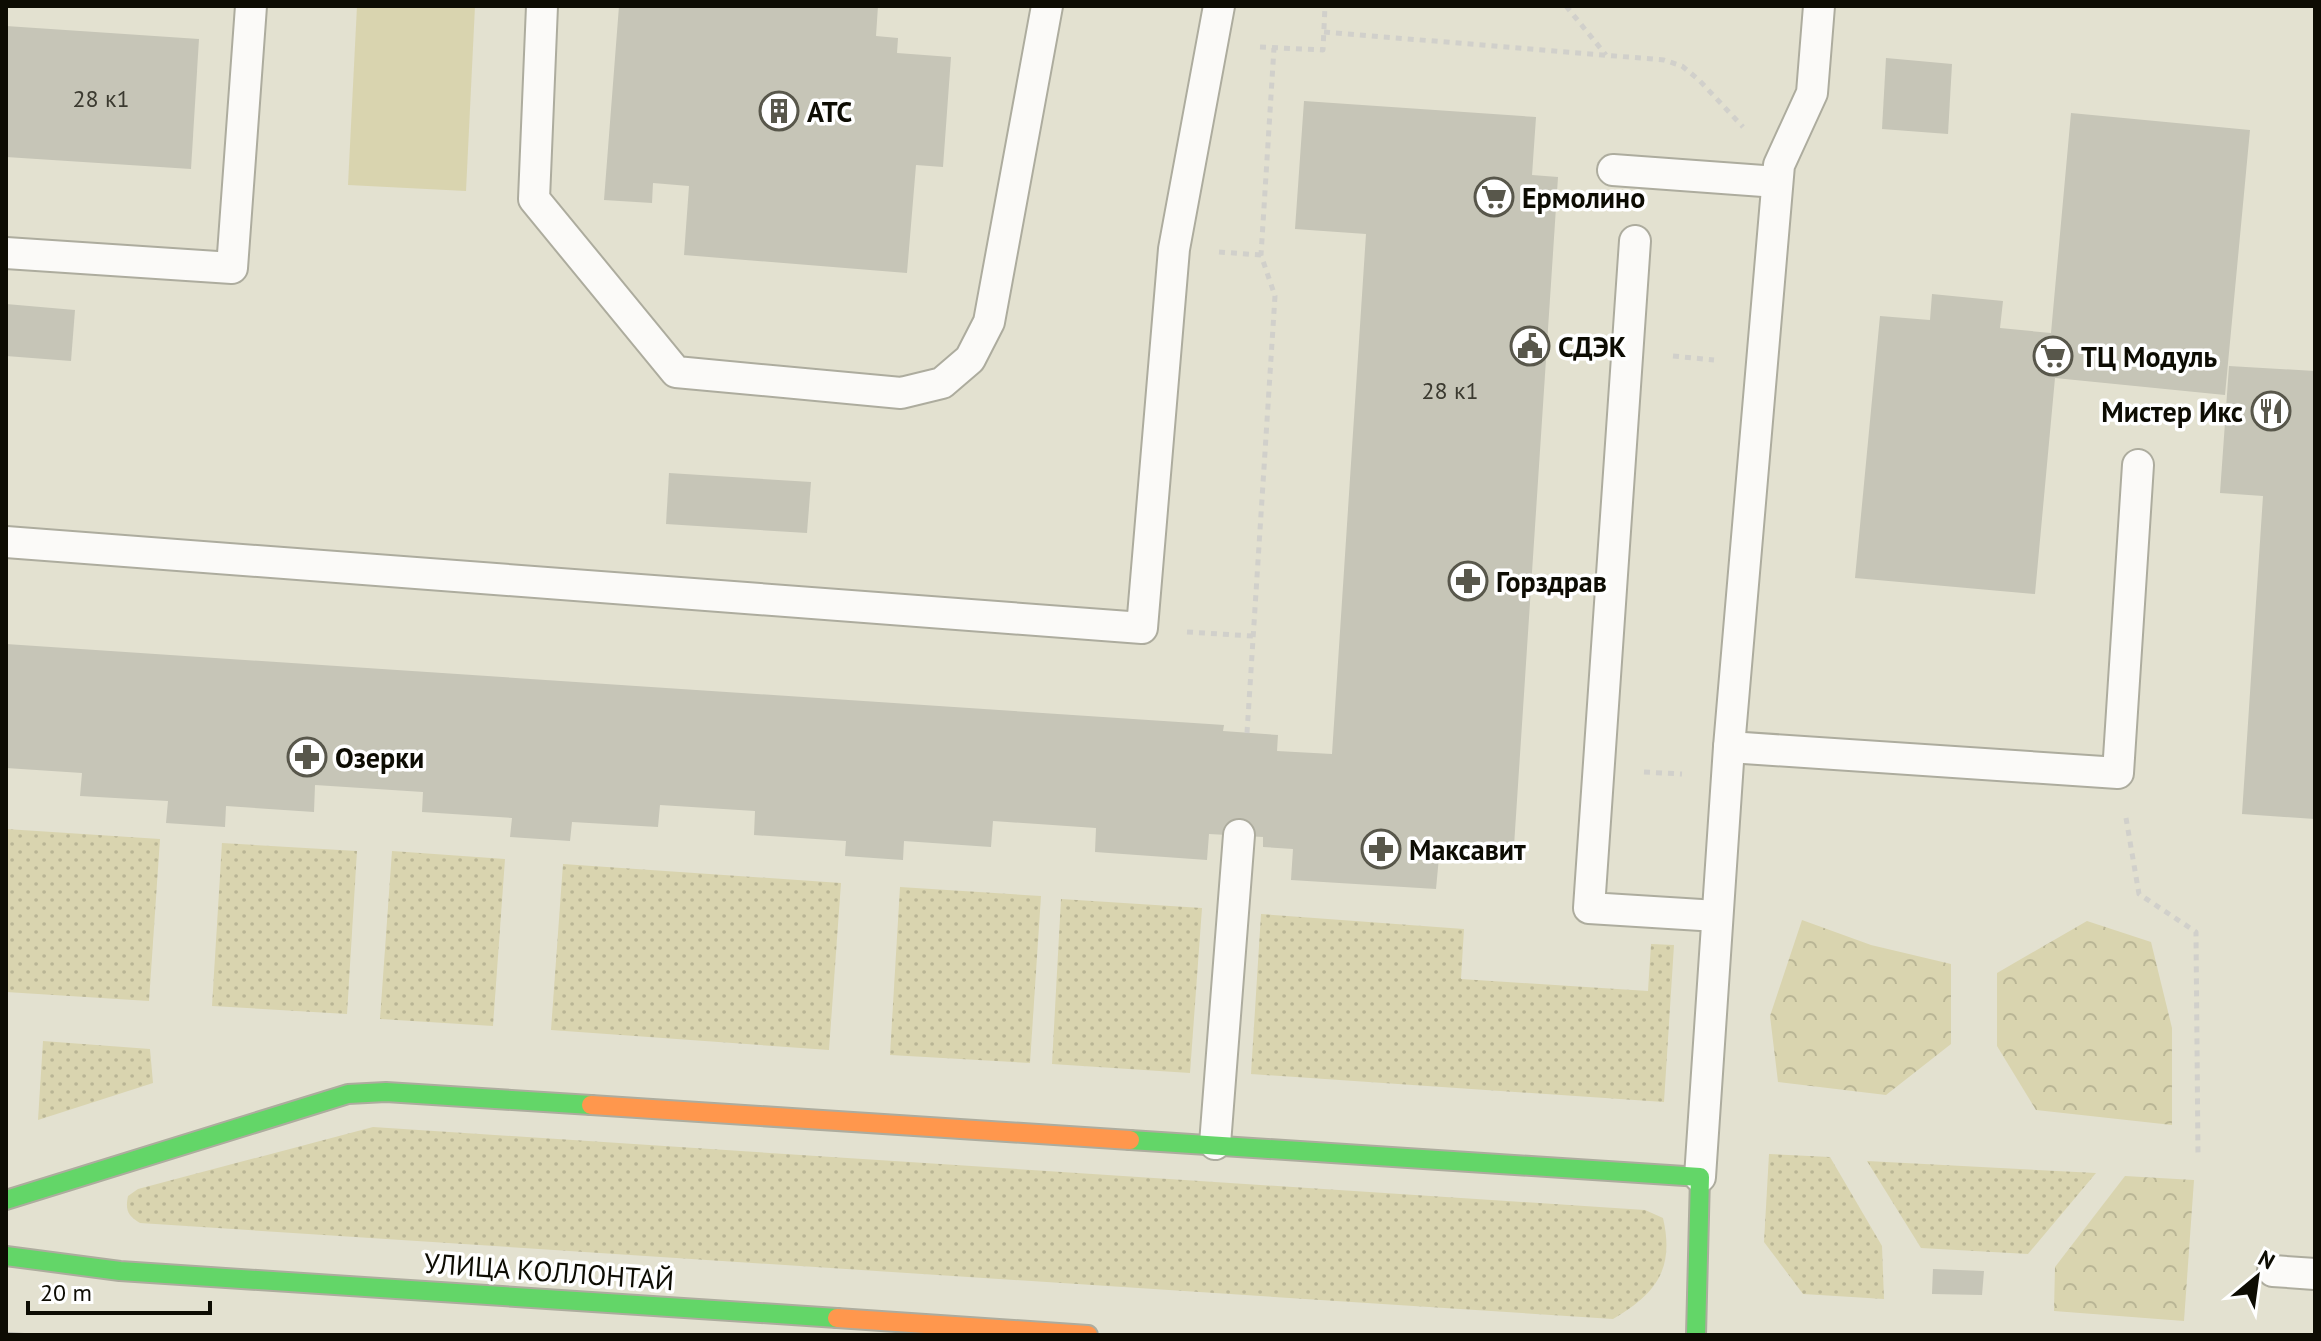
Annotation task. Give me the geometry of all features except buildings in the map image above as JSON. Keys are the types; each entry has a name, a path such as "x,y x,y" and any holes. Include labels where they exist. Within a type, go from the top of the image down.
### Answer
{"street":[{"path":"6,1200 348,1094 386,1092 1700,1177 1696,1335"},
{"name":"УЛИЦА КОЛЛОНТАЙ","path":"6,1256 136,1272 1088,1335"}],"lane":[{"path":"6,253 232,268 251,6"},
{"path":"542,6 534,199 676,372 901,393 942,383 970,359 989,322 1047,6"},
{"path":"6,542 1142,628 1174,249 1219,6"},
{"path":"1700,1177 1729,747 1778,174 1812,93 1819,6"},
{"path":"1613,170 1778,174"},
{"path":"1635,241 1589,908 1717,916"},
{"path":"1729,747 2118,773 2138,465"},
{"path":"1215,1144 1239,835"},
{"path":"2273,1271 2315,1274"}],"path":[{"path":"1212,44 1323,50 1325,6"},
{"path":"1566,6 1607,55"},
{"path":"1324,32 1664,60 1682,66 1699,80 1778,174"},
{"path":"1247,733 1275,296 1261,255 1274,48"},
{"path":"1628,353 1762,363"},
{"path":"1142,628 1253,636"},
{"path":"1599,769 1727,777"},
{"path":"2118,773 2139,894 2196,932 2198,1157"}],"green space":[{"path":"357,6 475,6 466,191 348,185"},
{"path":"6,829 160,839 149,1001 6,992"},
{"path":"222,843 357,851 347,1014 212,1006"},
{"path":"392,851 505,859 493,1026 380,1019"},
{"path":"563,864 841,883 829,1050 551,1030"},
{"path":"900,887 1041,896 1030,1063 890,1055"},
{"path":"1061,899 1202,908 1190,1073 1052,1064"},
{"path":"1261,914 1464,929 1461,979 1648,991 1651,944 1674,945 1664,1102 1251,1074"},
{"path":"1802,920 1871,945 1951,964 1951,1044 1886,1095 1778,1082 1770,1016"},
{"path":"2087,921 2151,942 2172,1028 2172,1125 2036,1110 1997,1046 1997,973"},
{"path":"43,1041 150,1049 153,1083 38,1120"},
{"path":"373,1127 1645,1210 1663,1218 1666,1252 1664,1266 1650,1290 1613,1319 140,1223 128,1212 128,1196 138,1189"},
{"path":"1769,1154 1830,1157 1882,1246 1884,1299 1803,1294 1764,1242"},
{"path":"1867,1161 2096,1173 2028,1254 1921,1248"},
{"path":"2125,1176 2194,1180 2184,1321 2054,1311 2055,1267"}],"tram line":[{"path":"6,1333 42,1335"}],"traffic: fast":[{"path":"6,1200 348,1094 386,1092 591,1105"},
{"path":"1130,1140 1700,1177 1696,1335"},
{"path":"6,1256 120,1271 837,1318"}],"traffic: slow":[{"path":"591,1105 1130,1140"},
{"path":"837,1318 1088,1335"}],"place":[{"name":"АТС","path":"779,111"},
{"name":"Ермолино","path":"1494,197"},
{"name":"СДЭК","path":"1530,346"},
{"name":"ТЦ Модуль","path":"2053,356"},
{"name":"Мистер Икс","path":"2271,411"},
{"name":"Горздрав","path":"1468,581"},
{"name":"Озерки","path":"307,757"},
{"name":"Максавит","path":"1381,849"}]}
